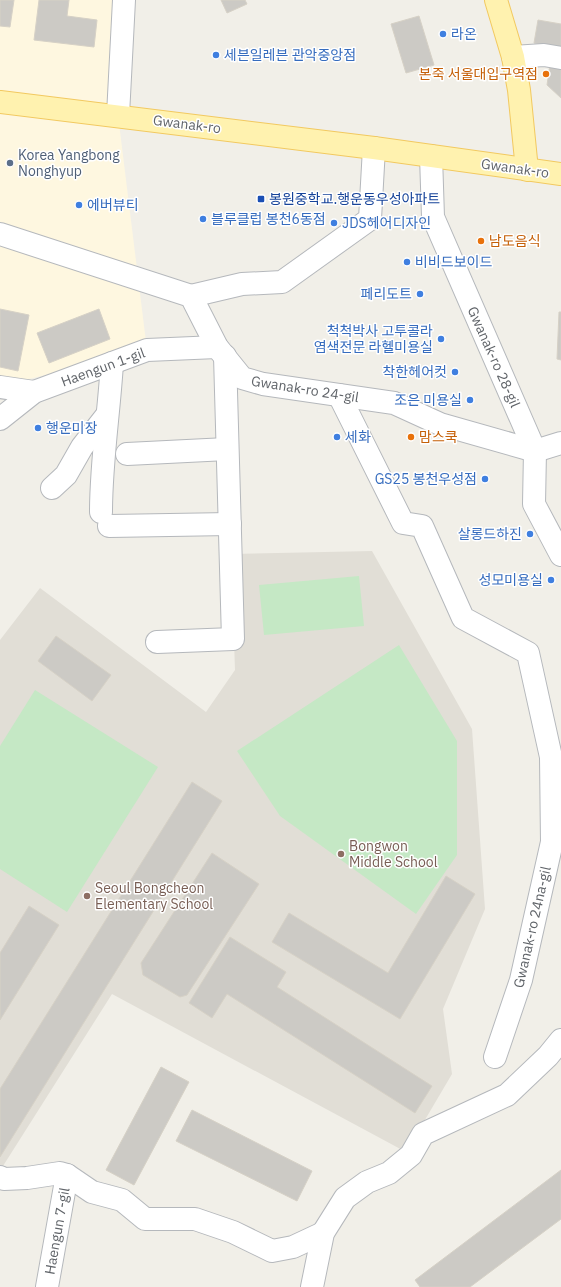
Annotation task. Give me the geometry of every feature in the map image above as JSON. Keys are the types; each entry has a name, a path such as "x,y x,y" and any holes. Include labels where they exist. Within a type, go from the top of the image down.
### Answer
{"main road":[{"path":"496,0 513,57 519,90 527,170"},
{"name":"Gwanak-ro","path":"0,102 374,148 561,174"}],"street":[{"path":"118,116 124,0"},
{"path":"513,57 544,55 561,58"},
{"path":"0,234 191,296 242,284 282,282 370,219 374,148"},
{"name":"Gwanak-ro 28-gil","path":"431,156 433,217 535,452 534,504 561,555"},
{"name":"Gwanak-ro 24-gil","path":"191,296 221,351 242,378 263,384 394,403 440,424 535,452"},
{"name":"Haengun 1-gil","path":"0,419 34,392 147,350 221,351"},
{"path":"157,642 233,639 227,449 221,351"},
{"path":"112,363 108,414 104,439 105,456 102,488 105,519 230,524"},
{"path":"0,387 34,392"},
{"name":"Gwanak-ro 24na-gil","path":"339,395 403,522 422,526 463,618 528,653 551,757 552,842 521,980 495,1057"},
{"path":"52,488 66,476 82,447 108,414"},
{"path":"535,452 561,443"},
{"path":"127,454 227,449"},
{"path":"312,1287 323,1233 345,1198 367,1182 389,1172 411,1155 423,1134 507,1095 548,1056 561,1040"},
{"path":"0,1177 4,1179 27,1178 60,1173 68,1175 92,1192 122,1200 145,1219 194,1219 233,1232 272,1251 293,1247 323,1233"},
{"name":"Haengun 7-gil","path":"47,1287 68,1175"}],"shaded area":[{"path":"0,0 124,0 118,115 147,350 25,380 0,377"},
{"name":"Bongwon Middle School","path":"372,551 472,729 485,909 443,1009 452,1074 406,1152 112,994 3,1166 0,1166 0,640 40,588 206,712 235,670 231,554"}],"green space":[{"path":"359,576 364,626 264,635 259,585"},
{"path":"399,645 457,741 457,855 416,914 280,816 237,751"},
{"path":"35,690 158,767 67,912 0,869 0,746"}],"building":[{"path":"0,0 14,0 10,27 0,26"},
{"path":"39,0 69,0 67,16 97,20 94,47 34,40"},
{"path":"221,0 245,0 247,4 227,13"},
{"path":"419,16 434,65 406,73 391,24"},
{"path":"538,20 561,24 561,47 534,43"},
{"path":"550,64 561,66 561,98 547,85"},
{"path":"0,309 29,315 18,371 0,367"},
{"path":"99,309 110,339 49,363 37,333"},
{"path":"559,312 561,312 561,360 557,359"},
{"path":"56,636 111,675 92,701 38,661"},
{"path":"192,782 222,801 0,1157 0,1089"},
{"path":"212,853 259,884 187,995 180,997 143,975 141,963"},
{"path":"446,876 475,894 400,1019 272,942 289,913 388,973"},
{"path":"29,906 59,925 0,1020 0,953"},
{"path":"230,937 286,972 277,987 432,1086 415,1113 227,994 212,1018 189,1003"},
{"path":"161,1067 189,1082 134,1185 106,1170"},
{"path":"192,1110 312,1171 297,1201 176,1141"},
{"path":"561,1170 561,1219 470,1287 420,1287 415,1280"}],"place":[{"name":"라온","path":"443,34"},
{"name":"세븐일레븐 관악중앙점","path":"216,55"},
{"name":"본죽 서울대입구역점","path":"546,74"},
{"name":"Korea Yangbong Nonghyup","path":"10,163"},
{"name":"봉원중학교.행운동우성아파트","path":"261,199"},
{"name":"에버뷰티","path":"79,205"},
{"name":"블루클럽 봉천6동점","path":"203,219"},
{"name":"JDS헤어디자인","path":"334,223"},
{"name":"남도음식","path":"481,241"},
{"name":"비비드보이드","path":"407,262"},
{"name":"페리도트","path":"420,294"},
{"name":"척척박사 고투콜라 염색전문 라헬미용실","path":"441,339"},
{"name":"착한헤어컷","path":"455,372"},
{"name":"조은 미용실","path":"470,400"},
{"name":"행운미장","path":"38,428"},
{"name":"세화","path":"337,437"},
{"name":"맘스쿡","path":"411,437"},
{"name":"GS25 봉천우성점","path":"485,479"},
{"name":"살롱드하진","path":"530,534"},
{"name":"성모미용실","path":"551,580"},
{"name":"Bongwon Middle School","path":"341,854"},
{"name":"Seoul Bongcheon Elementary School","path":"87,896"}]}
